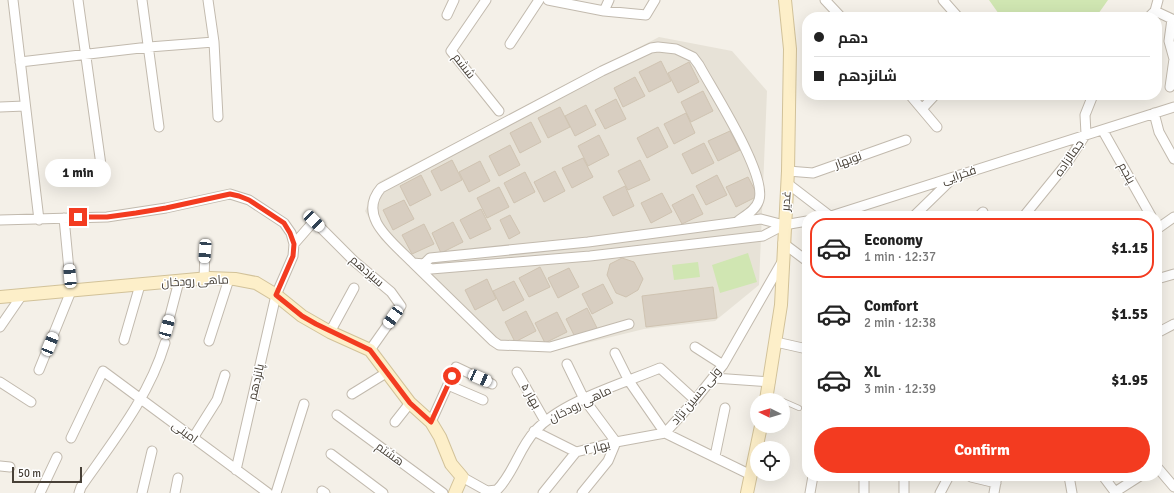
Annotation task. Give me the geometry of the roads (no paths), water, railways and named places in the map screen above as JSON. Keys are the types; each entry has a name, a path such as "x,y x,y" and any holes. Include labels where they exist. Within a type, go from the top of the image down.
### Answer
{"main road":[{"name":"غدیر","path":"768,393 781,305 782,262 788,171 790,49 785,0"},
{"name":"ماهی رودخان","path":"0,297 204,279 229,279 256,283 276,295 302,316 330,332 370,350 410,403 431,422 440,437 451,464 462,477"},
{"path":"455,493 462,477"},
{"path":"747,493 750,479"}],"street":[{"path":"14,0 39,220"},
{"path":"72,170 101,165 78,0"},
{"path":"142,0 158,128"},
{"path":"208,0 214,42 218,117"},
{"path":"447,15 454,0"},
{"name":"ششم","path":"486,0 451,51 499,111"},
{"path":"510,44 539,0"},
{"path":"548,0 604,11 646,15 655,0"},
{"path":"604,11 609,0"},
{"path":"825,0 836,12"},
{"path":"943,0 954,12"},
{"path":"1153,12 1158,0"},
{"path":"1162,16 1172,19 1170,40 1174,59 1170,87"},
{"path":"20,62 149,47 214,42"},
{"path":"629,324 550,347 499,345 493,341 413,263 377,224 373,216 373,200 381,188 602,70 644,51 658,47 668,47 684,52 693,57 699,65 740,139 758,178 760,188 759,200 755,208 737,222"},
{"path":"914,100 937,127"},
{"path":"922,109 930,100"},
{"path":"1086,134 1085,115 1091,100"},
{"path":"0,107 25,106"},
{"name":"جمالزاده","path":"1028,211 1067,163 1086,134 1103,131 1174,107"},
{"path":"1154,113 1159,132 1174,159"},
{"name":"پنجم","path":"1103,131 1148,211"},
{"name":"فخرایی","path":"846,211 1086,134"},
{"name":"نوبهار","path":"788,171 813,173 906,140"},
{"path":"919,211 954,176"},
{"path":"787,183 824,211"},
{"path":"0,220 107,217 166,208 230,194 249,200 284,223 294,244"},
{"path":"39,370 72,291 64,218"},
{"path":"424,264 430,258 588,242 761,219 784,225"},
{"name":"سیزدهم","path":"294,244 314,221 354,261 391,292 401,306 370,350"},
{"path":"1162,226 1173,221"},
{"path":"413,263 424,264 431,269 590,256 763,236 784,225 802,222"},
{"path":"588,242 590,256"},
{"path":"783,243 802,257"},
{"name":"پانزدهم","path":"236,470 276,295 293,256 294,244"},
{"path":"204,279 205,251"},
{"name":"ولی حسین نژاد","path":"616,442 665,433 714,378 723,365 782,262"},
{"path":"1162,278 1174,274"},
{"path":"209,341 229,279"},
{"path":"167,327 179,281"},
{"path":"124,340 140,285"},
{"path":"330,332 354,288"},
{"path":"0,326 22,295"},
{"path":"1162,330 1174,324"},
{"path":"776,342 802,348"},
{"path":"79,493 81,487 141,400 159,363 165,343"},
{"path":"695,347 723,365"},
{"path":"615,353 629,381 665,433 750,474"},
{"path":"567,364 584,399 616,442 608,461 582,493"},
{"path":"431,422 456,367 492,384"},
{"name":"ماهی رودخان","path":"462,477 489,492 497,490 501,486 526,441 545,420 584,399 660,368 695,400"},
{"name":"امینی","path":"71,438 103,371 268,493"},
{"name":"بهار ۵","path":"516,372 545,420"},
{"path":"352,394 386,373"},
{"path":"193,438 217,400 225,375"},
{"path":"714,378 770,382"},
{"path":"0,382 31,402"},
{"path":"448,385 483,400"},
{"path":"395,422 410,403"},
{"path":"276,493 304,404"},
{"path":"715,456 725,408"},
{"name":"هشتم","path":"337,415 444,493"},
{"name":"بهار ۲","path":"534,431 576,452 616,442"},
{"path":"142,493 152,451"},
{"path":"543,493 576,452"},
{"path":"331,454 382,493"},
{"path":"40,493 57,457"},
{"path":"0,466 10,467"},
{"path":"1162,473 1174,488"},
{"path":"175,493 178,478"},
{"path":"810,493 812,481"},
{"path":"864,481 864,493"},
{"path":"904,481 904,493"},
{"path":"940,493 946,481"},
{"path":"994,493 996,481"},
{"path":"1070,481 1072,493"},
{"path":"1107,481 1116,492 1128,481"}],"lane":[{"path":"790,404 800,408"}]}
